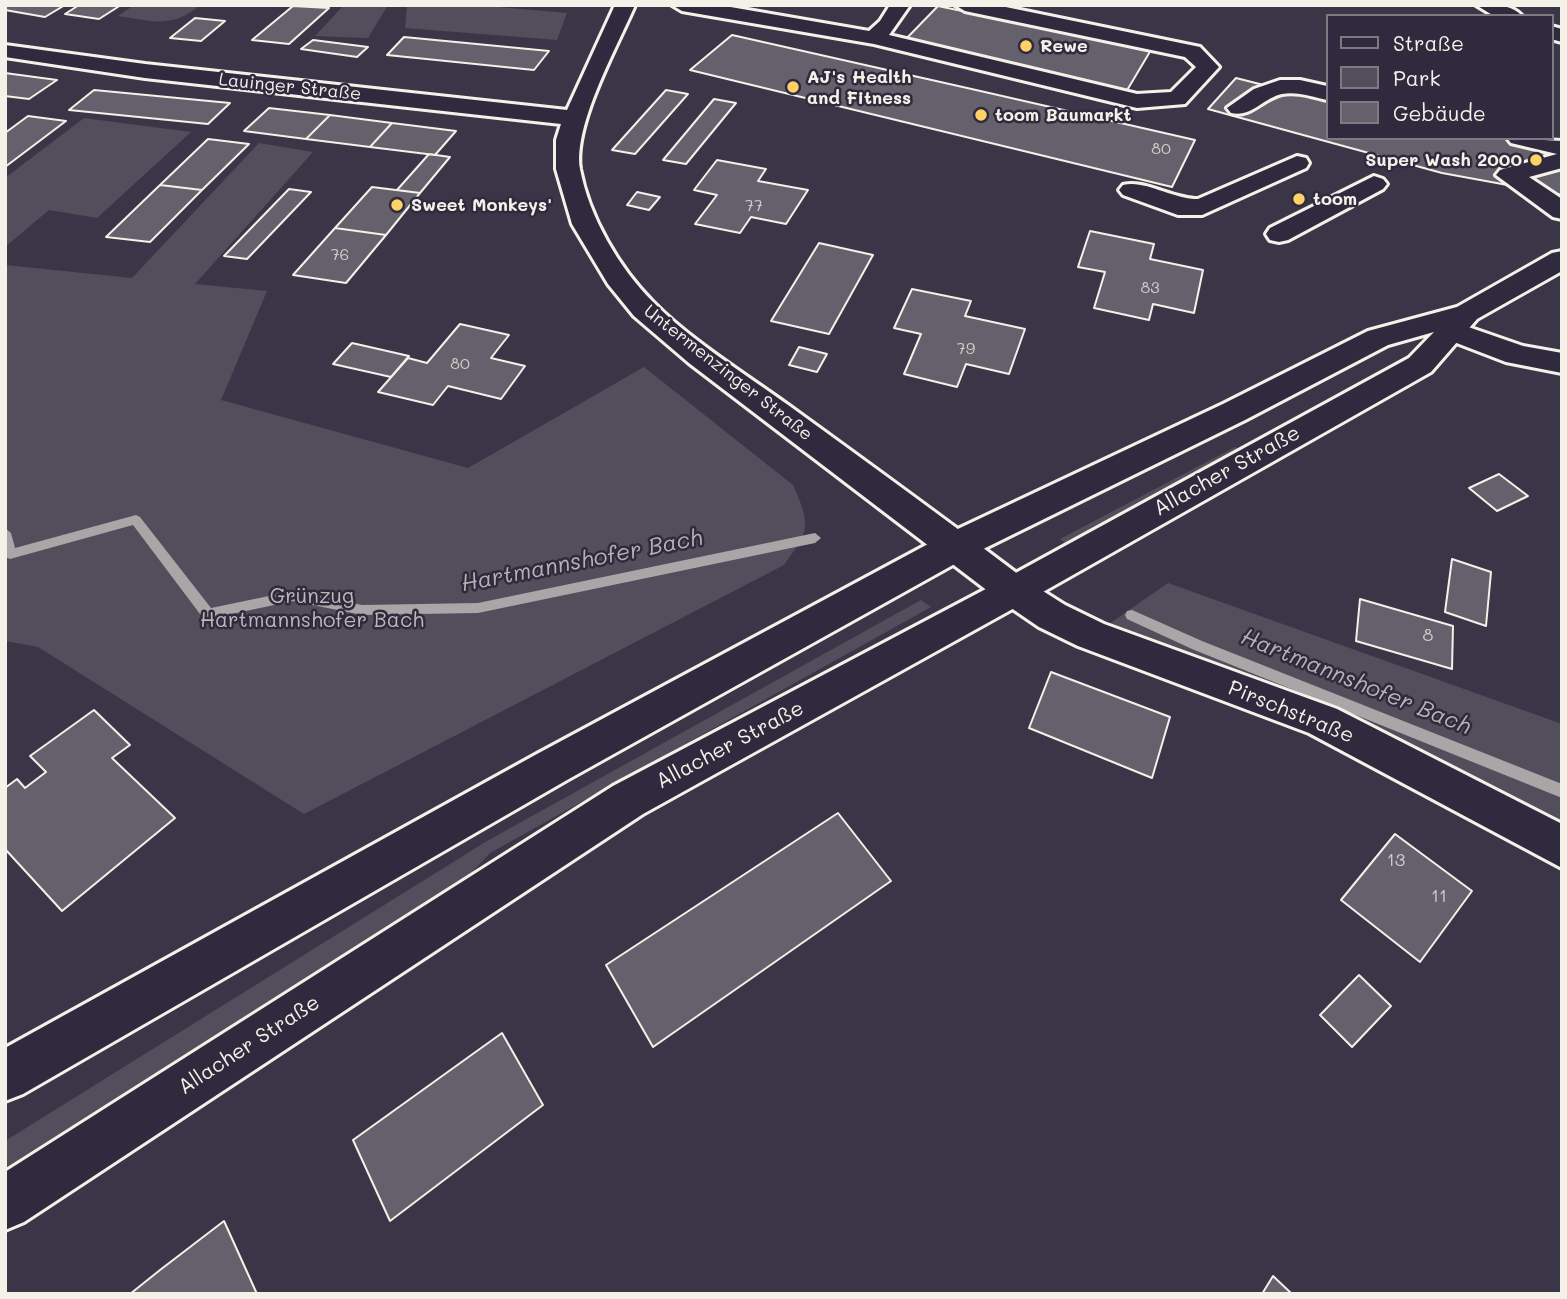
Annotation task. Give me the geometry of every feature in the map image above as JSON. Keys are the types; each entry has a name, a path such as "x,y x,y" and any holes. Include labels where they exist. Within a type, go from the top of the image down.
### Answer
{"main road":[{"name":"Untermenzinger Straße","path":"625,5 575,118 568,140 568,169 577,201 599,250 644,310 700,356 1014,591"},
{"path":"682,5 874,38 1137,102 1177,99 1208,67 1192,52 965,5"},
{"path":"874,38 888,25 900,5"},
{"path":"1486,5 1507,14"},
{"name":"Lauinger Straße","path":"5,51 145,71 575,118"},
{"path":"1239,108 1271,87 1295,85 1326,93"},
{"path":"1528,140 1562,148"},
{"path":"1562,160 1509,175 1562,211"},
{"path":"1132,190 1178,207 1202,208 1297,163"},
{"path":"1279,234 1374,184"},
{"name":"Allacher Straße","path":"5,1203 628,800 1014,591 1420,365 1459,321 1562,259"},
{"path":"1459,321 1517,355 1562,363"},
{"name":"Allacher Straße","path":"5,1076 552,767 956,546 1234,412 1378,338 1459,321"},
{"name":"Pirschstraße","path":"1014,591 1052,616 1091,635 1323,721 1412,765 1562,847"}],"green space":[{"path":"134,5 200,5 190,13 171,20 152,21 118,16"},
{"path":"344,5 388,5 368,38 315,36"},
{"path":"407,5 475,5 567,13 557,40 405,28"},
{"path":"84,118 191,132 97,218 49,210 5,247 5,178"},
{"name":"Grünzug Hartmannshofer Bach","path":"259,143 313,152 195,284 267,291 221,400 468,468 644,367 793,485 803,510 805,527 799,543 784,565 304,814 38,647 5,641 5,265 132,278"},
{"path":"1235,447 1240,449 1070,547 1060,539"},
{"path":"1168,583 1562,724 1562,835 1317,704 1109,624"},
{"path":"921,600 931,607 490,853 442,904 5,1186 5,1141 487,841"}],"building":[{"path":"5,5 65,5 45,17 5,10"},
{"path":"79,5 121,5 99,19 65,14"},
{"path":"293,6 329,8 289,44 252,40"},
{"name":"Rewe","path":"938,6 1151,50 1126,92 902,43"},
{"path":"195,18 225,21 201,41 170,38"},
{"name":"toom Baumarkt","path":"732,35 1195,140 1172,187 690,70"},
{"path":"404,37 549,51 534,70 387,55"},
{"path":"313,40 368,47 357,57 301,49"},
{"path":"5,73 57,80 29,99 5,96"},
{"path":"1236,78 1295,93 1300,84 1326,91 1326,140 1553,139 1562,143 1562,195 1442,173 1208,109"},
{"path":"94,90 230,103 208,124 69,110"},
{"path":"666,90 688,94 635,154 612,150"},
{"path":"714,99 736,103 686,164 663,160"},
{"path":"269,108 330,115 306,139 244,131"},
{"path":"330,115 392,123 370,147 306,139"},
{"path":"28,116 66,121 5,167 5,133"},
{"path":"392,123 456,131 435,155 370,147"},
{"path":"208,139 249,144 202,190 160,185"},
{"path":"429,154 450,157 420,193 397,190"},
{"path":"717,160 766,169 758,181 808,190 786,224 751,217 740,233 695,224 717,195 694,190"},
{"path":"160,185 202,190 150,242 106,237"},
{"path":"372,187 420,193 386,235 335,228"},
{"path":"289,189 311,192 247,259 224,256"},
{"path":"637,192 660,197 649,210 627,205"},
{"path":"335,228 386,235 346,283 293,275"},
{"path":"1090,231 1154,244 1150,259 1203,270 1194,313 1153,304 1149,320 1094,308 1105,272 1078,267"},
{"path":"819,243 873,255 829,334 771,321"},
{"path":"912,289 971,301 965,316 1025,329 1009,374 966,364 957,387 904,374 921,334 894,328"},
{"path":"460,324 509,335 491,358 525,366 501,399 448,386 433,405 378,392 408,358 427,363"},
{"path":"352,343 409,356 391,377 333,364"},
{"path":"799,347 827,354 817,372 789,365"},
{"path":"1499,474 1528,496 1497,511 1469,488"},
{"path":"1452,559 1491,572 1486,626 1445,612"},
{"path":"1360,599 1453,626 1452,669 1356,641"},
{"path":"1051,672 1170,717 1152,778 1029,728"},
{"path":"94,710 130,745 112,758 175,818 62,911 5,849 5,788 17,779 25,788 46,772 30,756"},
{"path":"838,813 891,881 653,1047 606,965"},
{"path":"1395,834 1472,891 1420,962 1341,900"},
{"path":"1359,975 1391,1006 1352,1047 1320,1015"},
{"path":"502,1033 543,1105 390,1221 353,1140"},
{"path":"224,1221 257,1294 130,1294 160,1270"},
{"path":"1273,1276 1292,1294 1262,1294"}],"waterway":[{"name":"Hartmannshofer Bach","path":"5,533 10,554 136,520 208,614 293,596 362,610 478,608 815,538"},
{"name":"Hartmannshofer Bach","path":"1132,615 1197,645 1562,791"}],"place":[{"name":"Rewe","path":"1026,46"},
{"name":"AJ's Health and Fitness","path":"793,87"},
{"name":"toom Baumarkt","path":"981,115"},
{"name":"Super Wash 2000","path":"1536,160"},
{"name":"toom","path":"1299,199"},
{"name":"Sweet Monkeys'","path":"397,205"}]}
